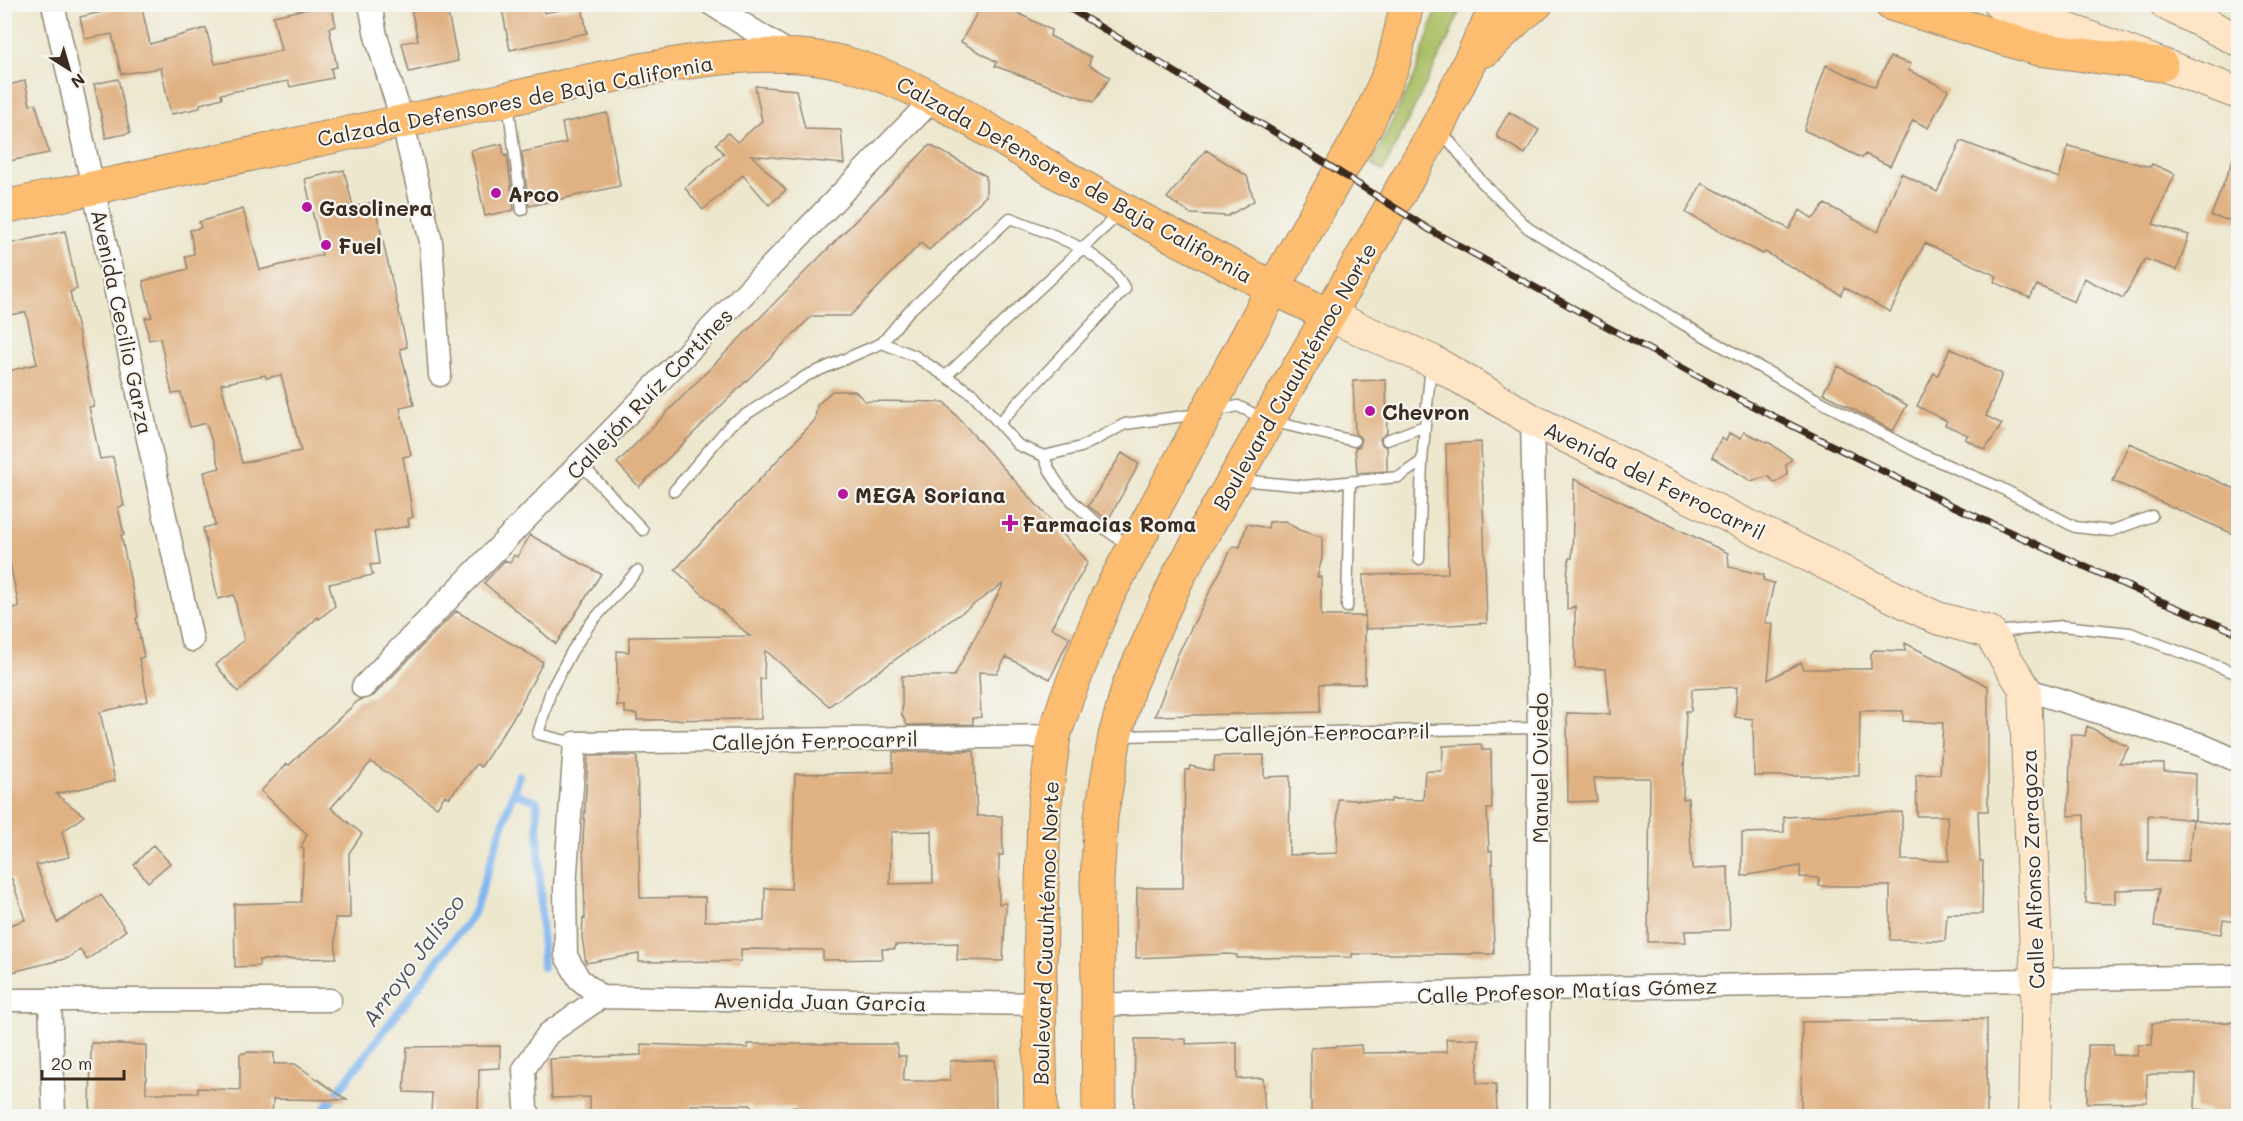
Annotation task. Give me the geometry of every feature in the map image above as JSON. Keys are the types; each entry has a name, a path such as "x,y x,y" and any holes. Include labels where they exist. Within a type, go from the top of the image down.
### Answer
{"main road":[{"path":"1382,4 1393,65"},
{"name":"Boulevard Cuauhtémoc Norte","path":"1041,1116 1039,1004 1044,810 1054,736 1107,597 1274,287 1367,124 1393,65 1407,4"},
{"name":"Boulevard Cuauhtémoc Norte","path":"1098,1116 1097,880 1101,817 1115,736 1129,685 1179,575 1266,420 1438,126 1470,66 1498,4"},
{"path":"1470,66 1498,37 1536,4"},
{"path":"1891,4 2038,49 2161,65"},
{"name":"Calzada Defensores de Baja California","path":"4,207 572,84 716,59 792,55 844,63 883,75 934,98 1174,239 1328,315"}],"street":[{"name":"Avenida Cecilio Garza","path":"53,4 192,640"},
{"path":"370,4 376,36 402,120 431,242 440,375"},
{"path":"711,4 792,55"},
{"path":"2000,4 2238,93"},
{"path":"2166,4 2238,40"},
{"name":"Callejón Ruíz Cortines","path":"363,687 934,98"},
{"name":"Avenida del Ferrocarril","path":"1328,315 1432,361 1532,420 1937,618 1989,632"},
{"name":"Manuel Oviedo","path":"1532,420 1539,728 1538,1116"},
{"name":"Calle Alfonso Zaragoza","path":"1989,632 2025,689 2037,979 2034,1116"},
{"path":"2025,689 2199,744 2238,761"},
{"name":"Callejón Ferrocarril","path":"575,743 1054,736"},
{"path":"530,1116 526,1109 524,1069 548,1034 601,997 579,979 566,956 565,886 575,743"},
{"name":"Calle Profesor Matías Gómez","path":"1098,1005 1539,989 2238,976"},
{"name":"Avenida Juan Garcia","path":"601,997 1039,1004"},
{"path":"50,999 54,1116"},
{"path":"4,1000 330,1000"}],"lane":[{"path":"507,99 522,210"},
{"path":"1438,126 1482,182 1528,228 1683,324 1814,398 1919,453 1999,488 2075,527 2111,531 2152,516"},
{"path":"946,376 1123,210"},
{"path":"674,491 731,424 806,376 882,343 908,312 1010,218 1082,250 1118,277 1125,289 999,423"},
{"path":"882,343 915,356 974,395 1018,445 1044,456 1081,447 1125,424 1238,406 1266,420 1354,441"},
{"path":"1419,559 1422,461 1432,361"},
{"path":"1387,440 1425,426"},
{"path":"1044,456 1049,473 1084,512 1103,529 1133,547"},
{"path":"1234,480 1304,486 1399,477 1422,461"},
{"path":"580,464 643,530"},
{"path":"1347,607 1350,481"},
{"path":"575,743 538,734 551,690 572,651 591,624 637,571"},
{"path":"1989,632 2063,626 2130,633 2238,674"},
{"name":"Callejón Ferrocarril","path":"1115,736 1539,728"}],"green space":[{"path":"1438,5 1462,5 1450,35 1383,171 1371,164 1415,75"}],"building":[{"path":"141,4 150,44 206,28 215,64 281,51 273,16 331,4 336,26 329,28 337,67 331,68 333,78 290,87 288,81 221,94 222,98 200,104 200,108 171,114 161,68 121,74 112,34 85,39 80,17"},
{"path":"446,4 458,61 409,72 402,43 418,40 411,9"},
{"path":"501,4 542,4 544,13 582,6 587,33 510,50"},
{"path":"982,4 1000,4 1051,30 1050,36 1091,57 1089,65 1110,77 1094,102 995,66 997,62 961,42"},
{"path":"1890,57 1911,64 1908,70 1948,90 1928,128 1913,120 1890,166 1865,154 1862,158 1804,130 1826,65 1875,87"},
{"path":"118,79 130,133 106,138 94,84"},
{"path":"25,81 30,105 36,104 49,153 4,162 4,86"},
{"path":"755,86 796,90 805,129 841,130 844,164 751,155 786,190 769,205 743,175 703,210 685,188 724,154 716,144 728,133 737,142 762,121"},
{"path":"1509,112 1539,130 1525,154 1497,137"},
{"path":"607,113 620,186 529,206 522,152 566,143 562,123"},
{"path":"1961,141 2059,178 2068,146 2150,167 2152,164 2175,174 2153,224 2189,235 2177,270 2145,259 2123,298 2084,278 2074,302 2037,285 2030,298 1994,282 1997,276 1925,243 1890,312 1844,287 1841,295 1765,252 1763,254 1686,213 1702,183 1789,229 1800,210 1813,219 1825,204 1878,232 1901,173 1937,192"},
{"name":"Arco","path":"502,144 504,156 507,155 514,210 485,216 471,150"},
{"path":"930,145 986,176 986,196 929,250 921,243 850,316 812,316 639,487 617,463"},
{"path":"2238,149 2238,222 2211,216"},
{"path":"1206,150 1247,176 1254,201 1228,216 1191,214 1167,198"},
{"path":"344,170 353,207 374,202 407,347 400,349 414,405 400,408 411,455 403,457 413,517 408,519 409,526 374,532 379,564 370,565 373,575 329,584 335,606 319,619 318,617 238,692 216,665 244,640 234,595 218,599 203,528 215,525 204,472 220,468 206,423 190,427 181,393 172,394 160,338 149,340 145,318 152,317 143,281 188,269 185,256 194,254 190,230 201,228 199,222 243,209 260,270 322,255 305,179","holes":["265,375 266,378 281,375 301,451 242,463 221,384"]},
{"path":"65,231 77,289 70,292 94,406 89,407 100,459 113,457 124,506 118,507 124,535 121,535 138,617 136,618 144,657 139,658 148,701 100,712 115,781 56,794 84,816 62,832 69,857 36,865 57,923 101,895 126,930 87,960 80,949 68,958 4,974 4,927 25,920 12,879 4,881 4,609 19,607 4,533 4,372 37,364 26,312 4,316 4,272 9,271 4,245"},
{"path":"1950,348 2002,374 1986,416 2002,424 1985,450 1965,439 1968,435 1945,425 1947,421 1917,406 1934,373 1938,375"},
{"path":"1838,366 1907,405 1893,431 1823,393"},
{"name":"Chevron","path":"1386,380 1387,432 1380,439 1382,445 1387,447 1387,471 1357,473 1355,448 1360,446 1361,439 1355,433 1353,381"},
{"path":"832,391 855,391 865,401 944,402 1088,562 1051,628 1070,637 1050,679 1006,657 997,673 979,672 981,717 973,718 973,724 907,725 902,715 902,676 954,676 1004,583 829,706 765,650 764,679 760,679 761,719 637,720 637,714 625,713 625,706 617,706 617,651 629,652 629,637 750,636 675,570 815,420 817,405"},
{"path":"1744,432 1771,444 1792,459 1786,465 1787,475 1775,483 1768,476 1751,481 1712,457 1721,438 1726,441 1729,433 1741,438"},
{"path":"1481,442 1487,623 1366,629 1363,575 1448,573 1446,444"},
{"path":"2129,443 2238,490 2238,536 2113,481"},
{"path":"1122,453 1139,464 1108,520 1088,506"},
{"path":"1574,479 1728,553 1729,567 1764,575 1763,580 1774,583 1765,623 1773,623 1768,680 1801,662 1804,669 1871,669 1871,654 1874,650 1905,651 1905,643 1988,686 1988,811 1978,811 1980,861 1983,861 1982,914 1947,914 1945,941 1890,940 1890,886 1819,886 1819,878 1800,877 1800,866 1742,876 1742,833 1784,832 1784,817 1902,812 1902,860 1949,861 1947,816 1917,816 1916,775 1940,774 1943,723 1903,721 1903,711 1860,711 1859,776 1754,776 1753,719 1735,717 1737,687 1692,689 1691,711 1686,711 1683,799 1688,798 1692,869 1728,867 1730,930 1685,931 1686,942 1648,942 1650,778 1594,778 1597,801 1568,802 1567,713 1610,714 1606,669 1575,668 1575,606 1567,610 1567,576 1569,558 1572,558"},
{"path":"1285,521 1299,530 1322,537 1322,559 1317,577 1321,577 1321,616 1365,616 1365,684 1320,684 1320,712 1155,716 1178,654 1233,546 1240,547 1247,524 1268,528 1269,522"},
{"path":"530,535 601,574 556,644 484,583 505,560 510,563 514,555 517,557"},
{"path":"456,611 543,662 515,715 481,767 477,764 449,798 445,795 437,807 371,762 331,808 362,834 349,853 350,918 335,918 336,958 259,960 259,966 235,967 234,904 301,902 304,849 301,848 307,834 261,791 287,764 289,765 359,700 373,696"},
{"path":"2087,726 2129,747 2119,763 2164,764 2164,771 2196,774 2195,820 2148,815 2148,860 2188,861 2193,820 2238,827 2238,922 2223,920 2221,934 2154,926 2159,889 2115,890 2115,904 2086,903 2084,815 2068,816 2071,734 2085,736"},
{"path":"1481,744 1482,750 1491,750 1492,809 1487,809 1489,851 1492,851 1494,954 1352,954 1352,957 1237,958 1237,955 1228,954 1136,958 1137,888 1183,888 1185,770 1189,770 1190,766 1213,771 1215,756 1264,755 1264,777 1290,776 1289,855 1337,853 1338,799 1391,802 1391,799 1423,800 1425,771 1442,771 1443,746"},
{"path":"974,751 977,816 1002,816 1003,855 999,855 999,904 1006,903 1003,961 957,960 958,943 895,945 895,949 882,949 883,959 823,960 823,950 741,949 741,961 639,962 639,954 586,963 582,937 583,918 585,919 583,839 588,756 637,756 640,898 705,897 705,921 764,921 765,888 791,889 795,774 893,772 893,752","holes":["932,831 933,883 890,884 891,832"]},
{"path":"153,845 170,863 148,882 134,865"},
{"path":"1987,1019 1987,1116 1801,1116 1802,1022"},
{"path":"2238,1022 2238,1113 2230,1113 2230,1116 2207,1116 2207,1110 2195,1109 2196,1074 2147,1074 2147,1102 2087,1103 2088,1045 2113,1045 2113,1055 2137,1056 2138,1045 2152,1045 2152,1023"},
{"path":"1135,1039 1186,1039 1186,1044 1237,1042 1237,1079 1263,1078 1265,1116 1134,1116"},
{"path":"1446,1039 1479,1039 1477,1083 1496,1084 1497,1116 1311,1116 1311,1048 1361,1045 1362,1053 1447,1052"},
{"path":"91,1043 146,1045 146,1093 198,1093 198,1088 240,1090 240,1054 248,1052 274,1053 274,1064 295,1064 347,1100 273,1099 272,1116 90,1116"},
{"path":"641,1044 748,1048 748,1044 897,1044 898,1056 906,1056 903,1081 950,1081 950,1061 995,1060 996,1116 795,1116 795,1107 751,1109 751,1105 691,1105 691,1116 590,1116 590,1097 552,1098 550,1059 641,1055"},
{"path":"500,1046 500,1068 479,1069 478,1116 431,1116 432,1093 404,1092 407,1047"}],"waterway":[{"name":"Arroyo Jalisco","path":"319,1116 474,913 519,775"},
{"path":"513,793 537,801 543,967"}],"railway":[{"path":"1062,4 1311,154 1430,230 1745,402 1949,504 2151,597 2238,633"}],"place":[{"name":"Arco","path":"496,193"},
{"name":"Gasolinera","path":"307,207"},
{"name":"Fuel","path":"326,245"},
{"name":"Chevron","path":"1370,411"},
{"name":"MEGA Soriana","path":"843,494"},
{"name":"Farmacias Roma","path":"1010,523"}]}
